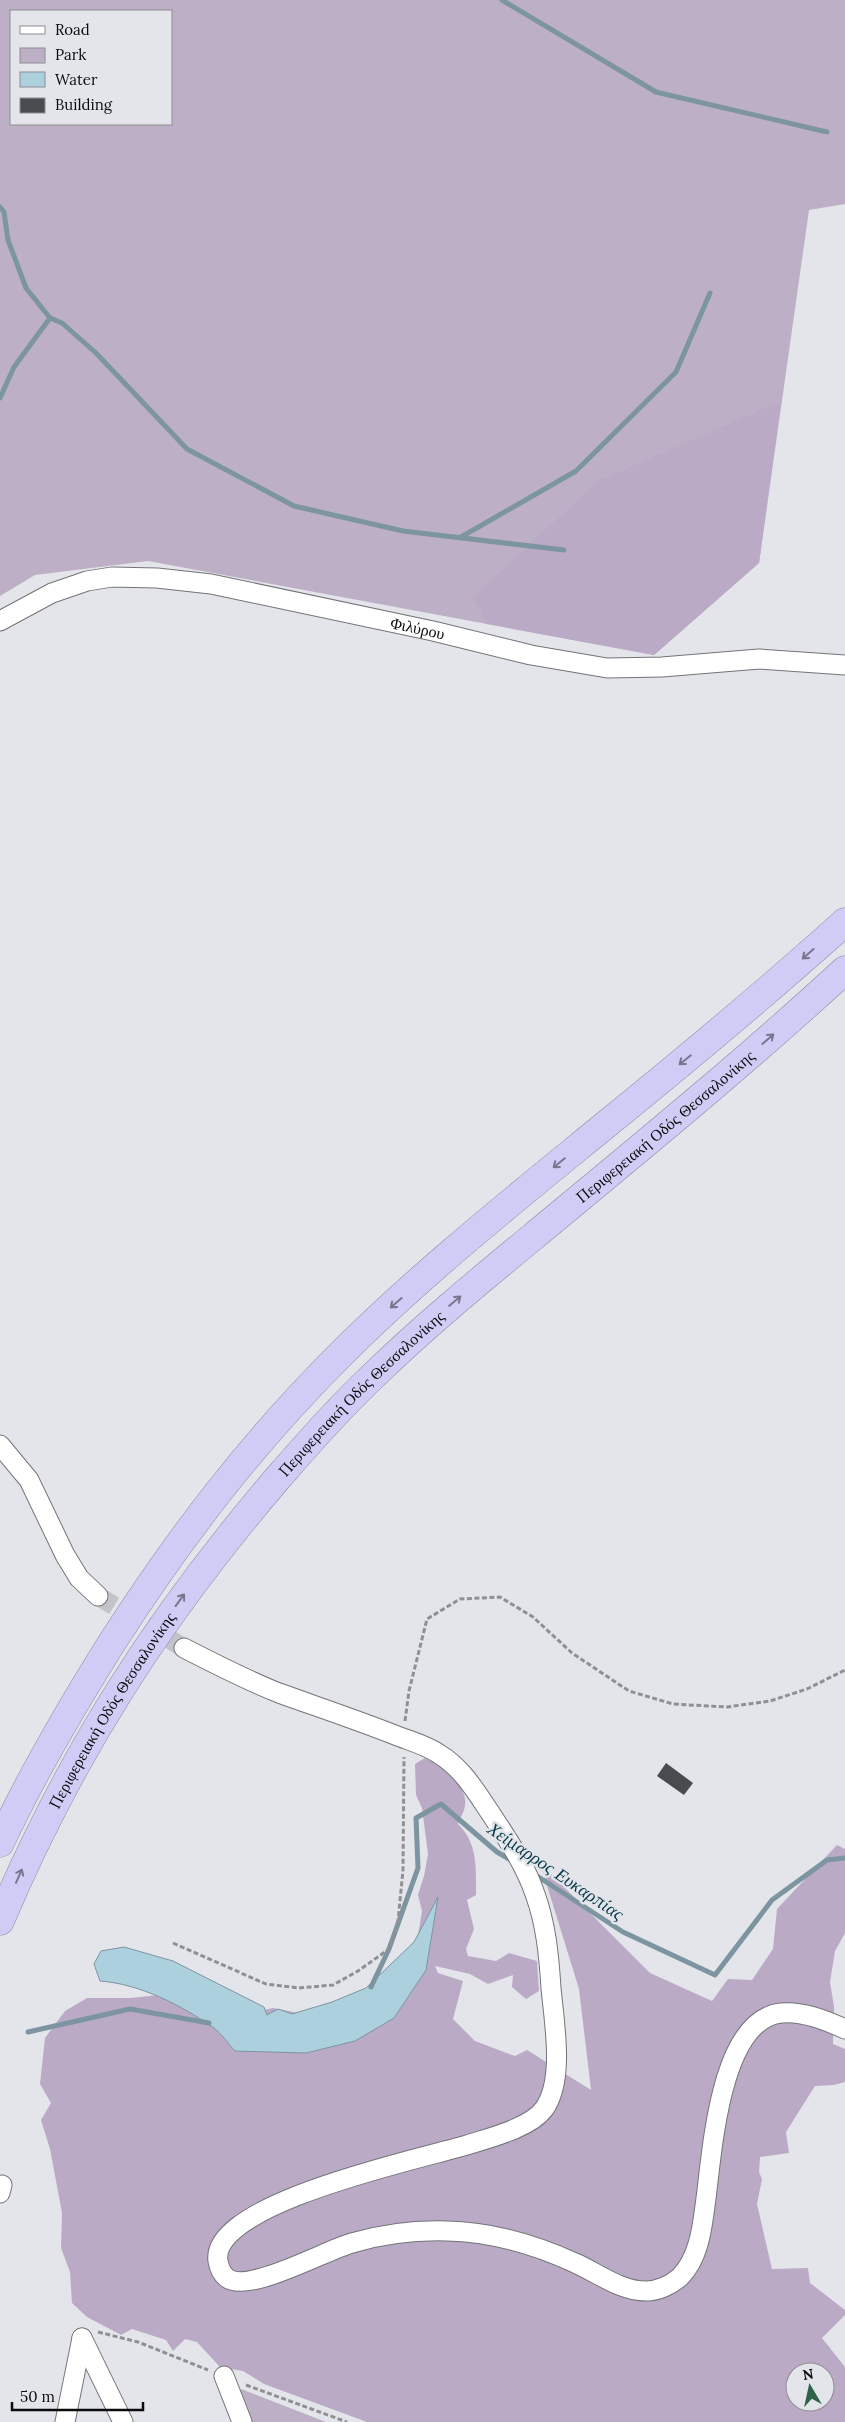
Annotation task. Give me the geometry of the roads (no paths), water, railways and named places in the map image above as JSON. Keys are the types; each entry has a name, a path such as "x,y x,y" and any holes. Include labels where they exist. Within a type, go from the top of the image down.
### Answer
{"highway":[{"name":"Περιφερειακή Οδός Θεσσαλονίκης","path":"0,1843 82,1689 164,1563 205,1506 305,1391 371,1325 496,1215 693,1054 845,922"},
{"name":"Περιφερειακή Οδός Θεσσαλονίκης","path":"0,1921 19,1875 59,1794 127,1676 214,1554 308,1443 373,1375 447,1307 716,1084 845,970"}],"street":[{"name":"Φιλύρου","path":"0,621 52,593 87,581 112,577 157,578 211,584 417,627 531,655 607,668 662,667 750,660 845,665"},
{"path":"0,1445 28,1480 65,1555 79,1578 98,1596"},
{"path":"184,1648 246,1679 435,1751 454,1765 475,1789 498,1825 520,1860 535,1892 548,1950 554,2020 556,2076 546,2107 537,2117 524,2124 464,2146 337,2180 256,2216 230,2233 218,2249 219,2266 226,2277 238,2282 255,2280 349,2244 402,2233 443,2231 470,2232 517,2240 554,2254 620,2286 646,2291 668,2286 680,2277 689,2266 695,2254 703,2220 719,2111 733,2056 742,2040 767,2017 780,2013 801,2014 845,2029"},
{"path":"65,2422 82,2338 123,2422"},
{"path":"224,2376 242,2422"}],"water":[{"path":"438,1897 426,1970 394,2018 355,2041 306,2053 235,2051 220,2033 188,2011 145,1991 130,1986 100,1981 94,1964 101,1951 124,1947 173,1961 264,2007 267,2015 278,2009 292,2014 332,2002 366,1988 414,1942"}],"waterway":[{"path":"502,0 656,92 827,132"},
{"path":"0,207 4,212 8,240 26,288 50,318 62,323 96,353 187,449 294,506 403,531 564,550"},
{"path":"461,537 576,471 676,372 710,293"},
{"path":"0,398 14,367 50,318"},
{"name":"Χείμαρρος Ευκαρπίας","path":"371,1987 389,1949 418,1868 416,1818 441,1804 497,1852 514,1862"},
{"name":"Χείμαρρος Ευκαρπίας","path":"534,1874 623,1932 715,1975 772,1900 827,1860 845,1858"},
{"name":"Χείμαρρος Ευκαρπίας","path":"28,2032 130,2009 209,2023"}],"tunnel":[{"path":"98,1596 184,1648"}]}
